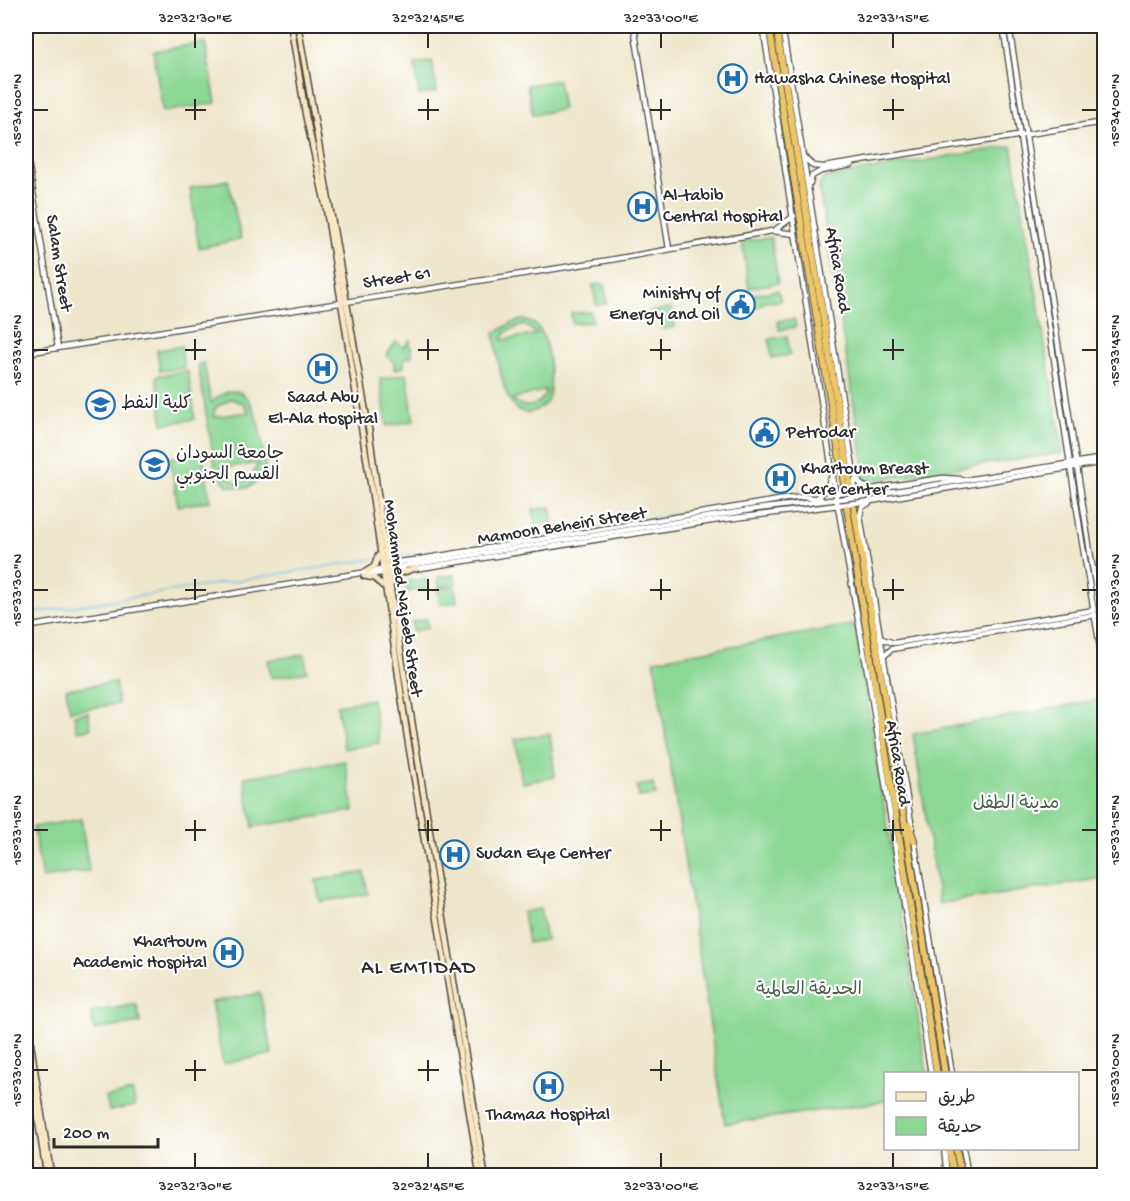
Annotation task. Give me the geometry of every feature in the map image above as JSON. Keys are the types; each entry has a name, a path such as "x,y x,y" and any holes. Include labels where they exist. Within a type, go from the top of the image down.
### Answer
{"highway":[{"name":"Africa Road","path":"769,26 848,489"},
{"name":"Africa Road","path":"776,26 789,85 826,352"},
{"path":"812,247 816,234"},
{"name":"Africa Road","path":"937,1072 850,508 903,810 945,1072"},
{"path":"903,810 914,841"},
{"path":"910,943 914,929"},
{"path":"931,980 934,964"},
{"path":"934,1054 941,1048"},
{"path":"935,1064 943,1062"},
{"path":"949,1150 954,1176"},
{"path":"956,1150 961,1175"}],"main road":[{"name":"Mohammed Najeeb Street","path":"291,26 306,117 324,196 369,431 386,552 385,570 407,735 480,1176"},
{"name":"Mohammed Najeeb Street","path":"298,26 343,301 379,551 385,570"},
{"path":"362,431 369,431"},
{"path":"365,573 375,567 379,551"},
{"path":"365,573 387,586 396,575 416,568"},
{"name":"Mohammed Najeeb Street","path":"387,586 417,752 485,1176"},
{"path":"407,735 414,734"},
{"path":"410,753 413,750 417,752"},
{"path":"26,1014 51,1176"},
{"path":"26,1045 47,1176"}],"street":[{"path":"634,26 669,249"},
{"name":"Africa Road","path":"763,26 832,473 842,517 931,1072"},
{"name":"Africa Road","path":"782,26 789,85 804,158 854,473"},
{"path":"1003,26 1028,135 1079,464 1092,576 1104,642"},
{"path":"1008,26 1007,37 1022,150 1104,670"},
{"path":"804,158 811,165 820,167 856,163 1104,122"},
{"path":"1007,138 1014,141 1022,150"},
{"name":"Salam Street","path":"26,148 58,348"},
{"path":"809,189 810,180 816,174 856,163"},
{"path":"772,231 794,216"},
{"name":"Street 61","path":"26,353 772,231"},
{"path":"772,231 795,234"},
{"name":"Mamoon Beheiri Street","path":"26,627 477,554 780,509 836,496 1104,460"},
{"name":"Mamoon Beheiri Street","path":"780,509 871,501 1072,465"},
{"path":"386,552 398,562 775,501 815,500 826,490 832,473"},
{"path":"854,473 858,482 868,489 942,478 963,480"},
{"path":"836,496 854,491 854,473"},
{"name":"Africa Road","path":"871,501 862,507 860,516 952,1072"},
{"path":"806,508 834,509 842,517"},
{"path":"385,570 416,568 655,528"},
{"path":"466,551 477,554"},
{"path":"881,638 885,642 894,643 1095,613"},
{"path":"885,657 886,652 892,649 1095,613"},
{"path":"944,1150 947,1176"},
{"path":"963,1150 968,1176"}],"green space":[{"path":"205,42 216,103 163,112 153,51"},
{"path":"432,61 437,92 419,95 415,64"},
{"path":"558,80 563,109 533,115 527,85"},
{"path":"1012,146 1063,453 866,481 819,186 825,177"},
{"path":"228,180 241,239 199,248 190,188"},
{"path":"771,237 778,283 749,288 742,242"},
{"path":"604,284 607,304 596,305 593,285"},
{"path":"778,290 781,301 765,302 752,309 749,295"},
{"path":"672,308 675,327 662,329 660,317 649,318 648,312"},
{"path":"591,312 592,322 572,323 571,313"},
{"path":"794,319 796,327 779,330 778,321"},
{"path":"518,320 530,322 539,329 546,344 550,366 549,397 546,403 532,412 520,411 512,403 505,390 494,332","holes":["524,325 537,334 502,340 507,331","546,390 541,400 532,405 522,405 512,399"]},
{"path":"787,336 790,355 772,358 769,339"},
{"path":"410,340 412,356 404,359 404,367 394,370 394,362 386,356 396,341 404,347"},
{"path":"181,346 184,368 160,371 157,350"},
{"path":"204,363 211,403 223,394 233,391 241,393 253,409 260,432 265,467 259,479 247,488 228,486 216,473 198,364","holes":["231,399 243,403 249,412 213,417 216,407","258,463 251,478 243,482 231,480 222,471 222,468"]},
{"path":"188,371 195,419 163,424 156,376"},
{"path":"407,374 414,421 387,426 380,379"},
{"path":"203,453 210,501 178,506 170,458"},
{"path":"551,507 553,523 535,526 533,510"},
{"path":"454,575 456,584 439,587 438,577"},
{"path":"426,579 427,588 407,592 405,582"},
{"path":"455,587 457,602 440,604 438,589"},
{"path":"427,619 428,628 413,631 412,622"},
{"name":"الحديقة العالمية","path":"855,624 927,1072 884,1072 884,1101 725,1124 654,660"},
{"path":"305,654 307,672 271,678 268,660"},
{"path":"115,682 118,704 70,711 66,689"},
{"path":"372,699 379,743 344,749 337,705"},
{"name":"مدينة الطفل","path":"1103,699 1104,878 939,904 913,734"},
{"path":"88,712 91,729 77,731 74,715"},
{"path":"550,734 555,777 522,783 515,739"},
{"path":"345,761 354,811 253,827 244,777"},
{"path":"653,783 656,795 639,797 637,786"},
{"path":"81,819 89,871 42,878 33,827"},
{"path":"364,872 368,894 320,902 316,880"},
{"path":"540,909 546,940 528,943 523,912"},
{"path":"260,993 272,1054 223,1064 211,1002"},
{"path":"137,1004 140,1023 94,1030 91,1012"},
{"path":"133,1092 135,1106 109,1111 106,1097"},
{"path":"178,1165 180,1175 126,1175 126,1174"}],"waterway":[{"path":"394,557 468,549 820,490"},
{"path":"26,614 374,559"}],"place":[{"name":"Hawasha Chinese Hospital","path":"733,79"},
{"name":"Al-tabib Central Hospital","path":"642,206"},
{"name":"Ministry of Energy and Oil","path":"741,304"},
{"name":"Saad Abu El-Ala Hospital","path":"323,369"},
{"name":"كلية النفط","path":"100,404"},
{"name":"Petrodar","path":"765,433"},
{"name":"جامعة السودان القسم الجنوبي","path":"155,464"},
{"name":"Khartoum Breast Care center","path":"780,479"},
{"name":"Sudan Eye Center","path":"455,854"},
{"name":"Khartoum Academic Hospital","path":"228,952"},
{"name":"Thamaa Hospital","path":"548,1086"}],"district":[{"name":"AL EMTIDAD","path":"419,969"}]}
